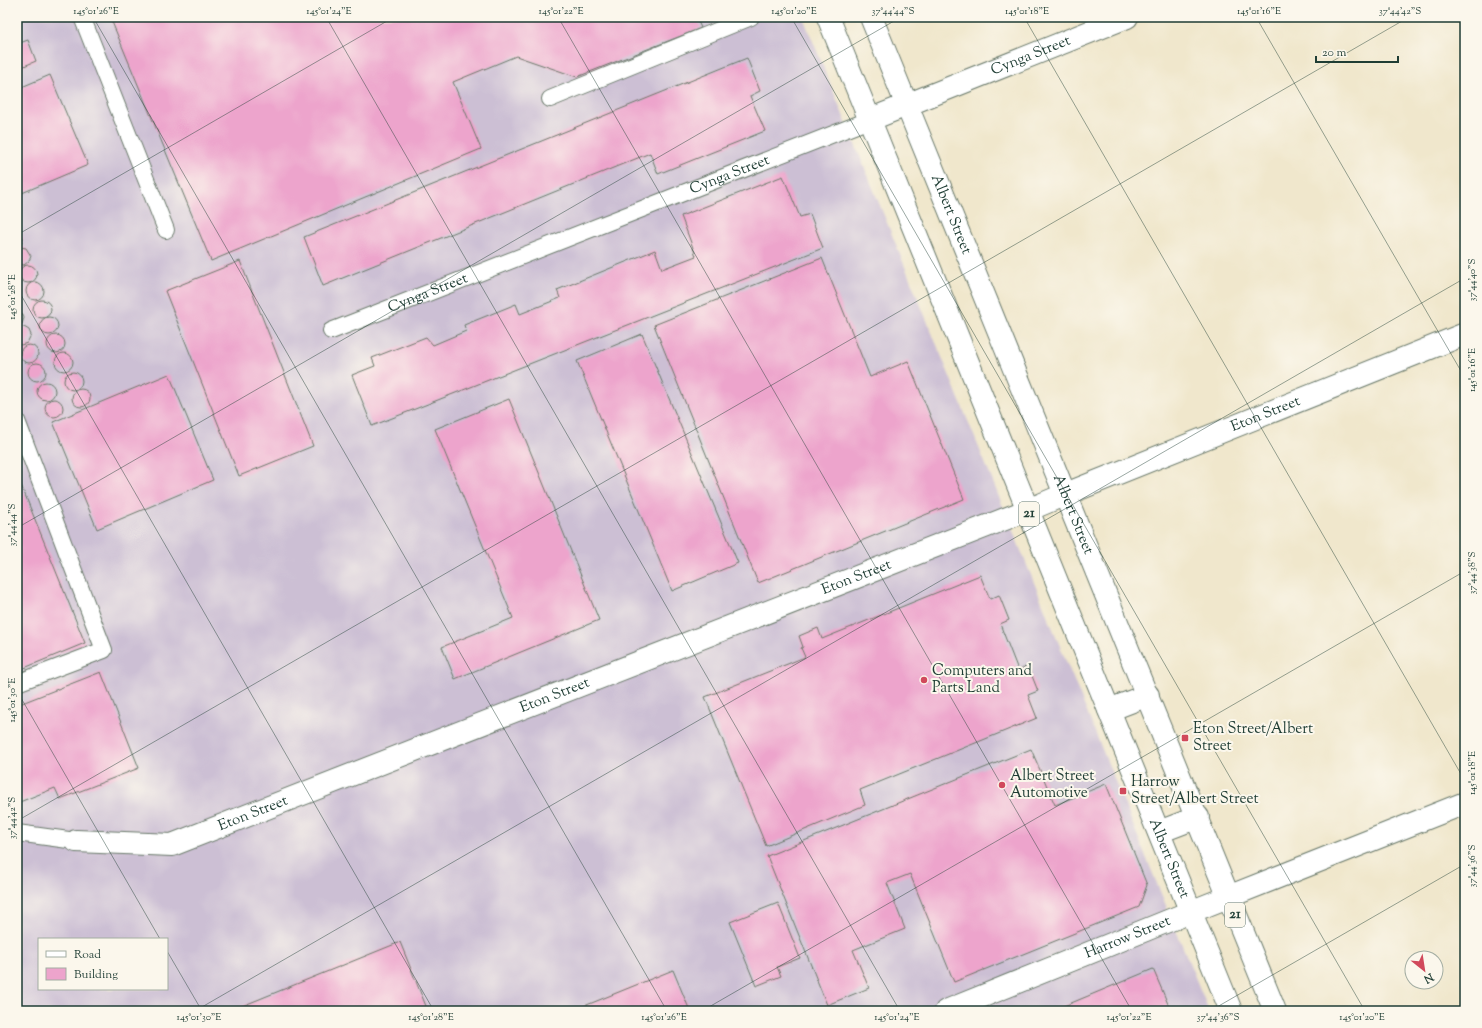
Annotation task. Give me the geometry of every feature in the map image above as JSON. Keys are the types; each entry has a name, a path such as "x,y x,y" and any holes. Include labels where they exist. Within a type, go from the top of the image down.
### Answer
{"main road":[{"name":"Albert Street","path":"828,17 1231,1011"},
{"name":"Albert Street","path":"871,17 1198,817 1228,897 1275,1011"},
{"name":"Cynga Street","path":"869,120 1127,17"},
{"name":"Eton Street","path":"76,840 172,845 1028,510 1465,334"},
{"path":"1109,710 1148,695"},
{"name":"Harrow Street","path":"946,1011 1465,803"},
{"path":"1158,832 1198,817"}],"lane":[{"path":"82,17 166,230"},
{"path":"550,99 747,18"},
{"name":"Cynga Street","path":"331,331 869,120"},
{"path":"17,421 104,650 17,683"},
{"path":"17,832 76,840"}],"shaded area":[{"path":"17,17 803,17 1209,1011 17,1011"}],"building":[{"path":"110,17 696,17 701,28 577,77 516,56 453,82 481,149 211,261"},
{"path":"28,40 36,61 17,69 17,44"},
{"path":"747,58 760,91 750,96 765,131 658,174 650,153 323,286 304,237"},
{"path":"50,75 88,165 22,193 17,182 17,89"},
{"path":"783,176 800,217 810,214 823,248 372,426 352,375 375,366 372,358 426,337 433,345 466,331 464,325 516,304 520,314 560,298 557,290 655,250 662,269 696,256 681,216"},
{"path":"17,230 23,238 21,244 17,247"},
{"path":"20,247 26,248 31,256 29,261 24,265 17,264 17,249"},
{"path":"822,258 870,377 908,361 964,499 758,583 654,325"},
{"path":"240,261 313,446 239,476 165,291"},
{"path":"28,265 34,268 37,274 34,280 28,283 22,280 19,274 22,268"},
{"path":"35,282 41,285 44,291 41,297 35,300 29,297 26,291 29,285"},
{"path":"42,300 48,303 51,309 48,315 42,318 36,315 33,309 36,303"},
{"path":"17,310 22,313 24,318 22,324 17,327"},
{"path":"49,317 55,320 58,326 55,332 49,335 43,332 40,326 43,320"},
{"path":"24,327 29,330 31,335 27,343 21,345 17,343 17,328"},
{"path":"642,334 738,563 672,591 577,361"},
{"path":"56,335 62,338 65,344 62,350 56,353 50,350 47,344 50,338"},
{"path":"29,345 35,348 38,354 35,360 29,363 23,360 20,354 23,348"},
{"path":"64,353 70,356 73,362 70,368 64,371 58,368 55,362 58,356"},
{"path":"37,363 43,366 46,372 43,378 37,381 31,378 28,372 31,366"},
{"path":"73,372 79,375 82,381 79,387 73,390 67,387 64,381 67,375"},
{"path":"169,374 213,480 97,529 53,422"},
{"path":"46,382 52,385 55,391 52,397 46,400 40,397 37,391 40,385"},
{"path":"81,389 87,392 90,398 87,404 81,407 75,404 72,398 75,392"},
{"path":"54,399 60,402 63,408 60,414 54,417 48,414 45,408 48,402"},
{"path":"509,399 599,620 455,679 442,647 513,618 435,429"},
{"path":"17,475 85,643 17,671"},
{"name":"Computers and Parts Land","path":"980,575 990,599 999,595 1009,620 1000,624 1018,670 1028,666 1038,691 1028,695 1037,718 860,790 865,805 766,846 705,697 805,657 801,648 803,647 799,636 818,628 822,639"},
{"path":"101,672 139,768 60,799 55,788 17,803 17,705"},
{"path":"1031,749 1055,805 1106,784 1147,885 1139,907 954,982 910,874 887,883 905,929 853,950 869,988 827,1005 767,856"},
{"path":"778,903 800,958 777,967 781,976 756,986 730,922"},
{"path":"400,942 428,1011 230,1011"},
{"path":"1153,969 1171,1011 1052,1011"},
{"path":"673,970 690,1011 572,1011"}],"place":[{"name":"Computers and Parts Land","path":"924,680"},
{"name":"Eton Street/Albert Street","path":"1185,738"},
{"name":"Albert Street Automotive","path":"1002,785"},
{"name":"Harrow Street/Albert Street","path":"1123,791"}]}
